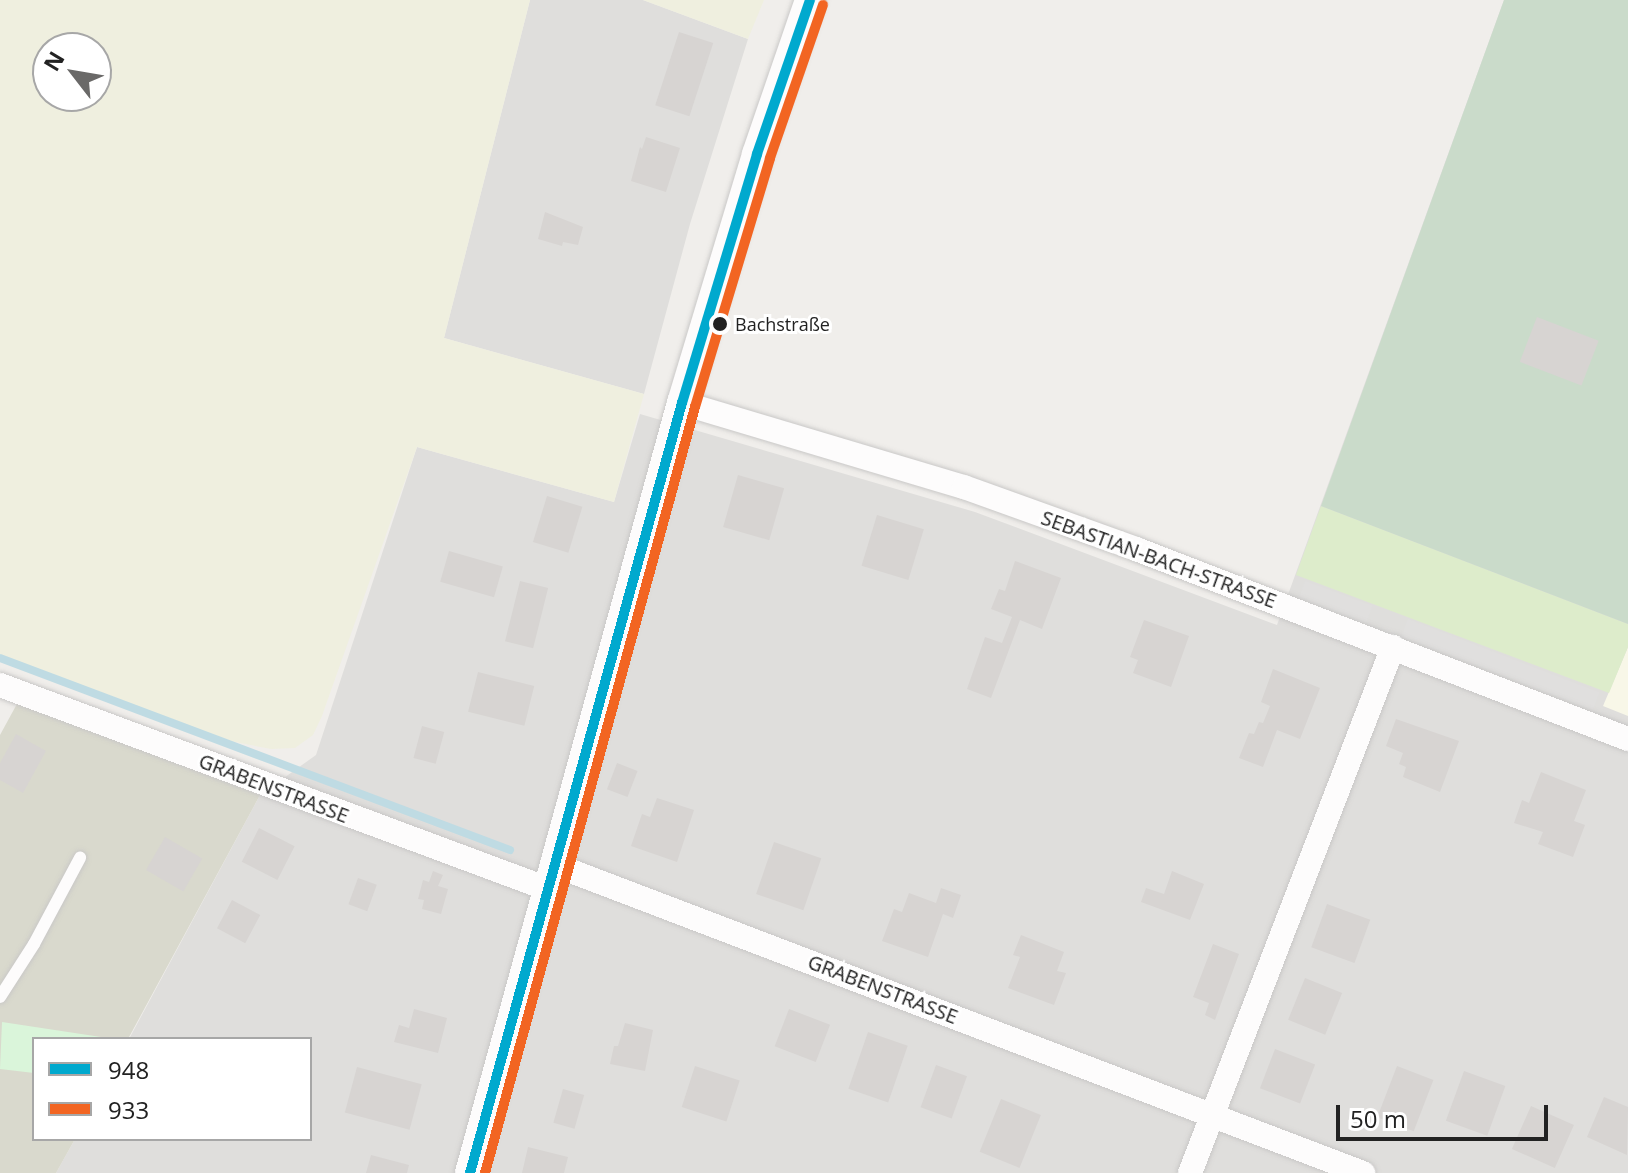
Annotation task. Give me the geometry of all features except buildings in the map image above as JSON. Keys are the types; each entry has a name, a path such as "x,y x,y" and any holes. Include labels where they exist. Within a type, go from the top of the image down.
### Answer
{"street":[{"path":"470,1173 682,403 757,154 810,0"},
{"name":"SEBASTIAN-BACH-STRASSE","path":"682,403 964,487 1393,647 1628,739"},
{"path":"1190,1173 1393,647"},
{"name":"GRABENSTRASSE","path":"0,685 551,877 1211,1115 1363,1173"}],"lane":[{"path":"0,997 34,944 80,858"}],"shaded area":[{"path":"530,0 643,0 748,39 690,224 644,394 444,338"},
{"path":"1504,0 1628,0 1628,1173 56,1173 74,1141 312,1141 312,1037 130,1037 260,795 316,755 417,447 614,502 640,414 975,512 1277,625"},
{"path":"1305,581 1373,606 1366,624 1298,600"},
{"path":"1408,619 1599,692 1593,710 1401,637"},
{"path":"1628,647 1628,716 1603,706"},
{"path":"18,702 260,795 129,1037 32,1037 32,1141 74,1141 56,1173 0,1173 0,735"}],"green space":[{"path":"0,0 530,0 444,338 644,394 614,502 417,447 313,735 295,748 271,749 230,741 0,655"},
{"path":"643,0 764,0 748,39"},
{"path":"1504,0 1628,0 1628,624 1321,506"},
{"path":"1321,506 1628,624 1628,647 1609,693 1296,575"},
{"path":"2,1022 101,1037 32,1037 32,1073 0,1069"}],"waterway":[{"path":"0,658 510,850"}],"transit line":[{"name":"948","path":"470,1173 682,403 757,154 810,0"},
{"name":"933","path":"485,1173 695,407 770,158 823,5"}],"place":[{"name":"Bachstraße","path":"720,324"}]}
